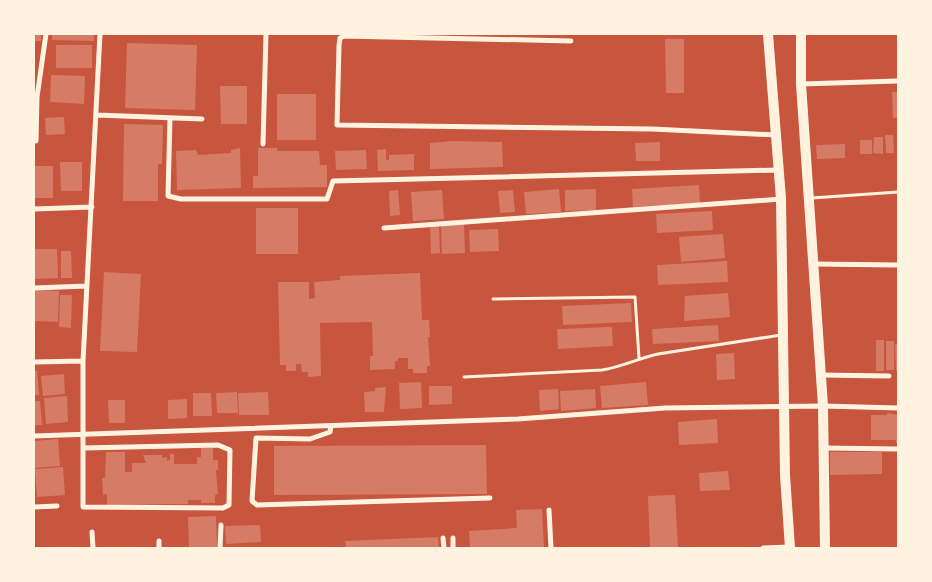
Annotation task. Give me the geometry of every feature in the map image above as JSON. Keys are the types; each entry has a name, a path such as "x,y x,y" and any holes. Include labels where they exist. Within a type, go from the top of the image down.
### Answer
{"main road":[{"path":"768,34 781,199 786,475 790,548"},
{"path":"801,34 801,84 823,406 825,548"}],"street":[{"path":"36,141 35,101 46,34"},
{"path":"84,448 218,445 225,447 230,450 229,505 223,508 82,507 84,448 83,361 100,34"},
{"path":"263,144 266,34"},
{"path":"571,41 344,36 340,38 339,46 337,125 652,130 777,135"},
{"path":"801,84 898,80"},
{"path":"97,115 202,119"},
{"path":"170,118 168,196 181,199 327,199 333,181 779,170"},
{"path":"384,228 781,199"},
{"path":"34,208 92,207"},
{"path":"812,264 898,265"},
{"path":"34,288 87,286"},
{"path":"34,362 83,361"},
{"path":"820,376 889,376"},
{"path":"34,436 518,419 665,408 786,406 898,408"},
{"path":"331,426 330,432 310,440 256,438 252,501 257,505 490,498"},
{"path":"823,448 898,449"},
{"path":"34,507 57,506"},
{"path":"549,510 551,548"},
{"path":"220,548 221,525"},
{"path":"92,532 93,548"},
{"path":"443,538 444,548"},
{"path":"453,538 453,548"},
{"path":"159,541 159,548"},
{"path":"763,548 790,548"}],"lane":[{"path":"809,198 898,192"},
{"path":"493,299 635,297 639,358"},
{"path":"464,378 602,370 622,367 639,358 784,334"}],"building":[{"path":"34,34 41,34 41,41 34,41"},
{"path":"52,34 94,34 94,41 52,40"},
{"path":"665,39 684,39 684,93 666,93"},
{"path":"127,43 197,45 195,110 125,108"},
{"path":"56,45 92,45 92,68 56,68"},
{"path":"51,75 85,76 84,104 50,102"},
{"path":"220,86 247,86 247,124 221,124"},
{"path":"892,92 898,92 898,118 893,118"},
{"path":"277,94 316,94 316,140 277,140"},
{"path":"64,117 65,134 46,135 45,118"},
{"path":"124,124 163,125 162,164 158,164 158,201 123,201"},
{"path":"885,135 893,135 894,153 886,153"},
{"path":"874,137 883,137 883,154 873,153"},
{"path":"860,140 872,140 872,154 860,154"},
{"path":"452,141 502,142 503,167 430,169 430,143"},
{"path":"660,142 660,161 636,161 635,143"},
{"path":"845,144 845,158 817,159 816,145"},
{"path":"240,148 241,188 177,190 176,151 196,150 198,155 231,153 231,150"},
{"path":"258,148 277,148 277,151 319,151 320,165 327,165 327,187 253,188 253,176 258,176"},
{"path":"386,149 386,160 389,160 389,155 414,154 414,170 378,171 377,150"},
{"path":"366,150 367,169 336,170 335,151"},
{"path":"60,162 82,162 82,191 61,191"},
{"path":"34,166 53,166 53,198 34,198"},
{"path":"699,185 700,203 633,207 632,189"},
{"path":"559,189 561,212 526,214 524,192"},
{"path":"596,189 596,210 565,211 565,190"},
{"path":"398,190 400,215 390,216 389,191"},
{"path":"442,190 444,219 413,221 411,192"},
{"path":"513,190 515,212 500,213 498,191"},
{"path":"256,208 298,208 298,254 256,254"},
{"path":"712,211 713,230 657,233 656,214"},
{"path":"464,224 465,253 442,254 441,225"},
{"path":"439,225 440,253 431,254 430,226"},
{"path":"498,229 499,251 470,252 469,230"},
{"path":"723,234 725,258 681,262 679,237"},
{"path":"34,249 57,249 58,278 34,279"},
{"path":"61,251 71,251 72,278 61,278"},
{"path":"727,261 728,282 658,285 657,265"},
{"path":"104,272 141,274 137,352 100,351"},
{"path":"420,273 422,320 429,320 430,366 427,366 427,373 413,373 413,369 408,369 408,358 398,358 398,361 395,361 395,369 370,370 370,356 373,356 372,322 320,323 321,376 308,377 308,372 302,372 301,364 296,364 296,371 286,371 286,365 280,365 278,282 309,282 309,299 315,298 314,282 340,280 340,276"},
{"path":"34,290 59,291 58,322 34,321"},
{"path":"728,293 730,317 684,321 685,296"},
{"path":"60,295 72,295 71,328 59,327"},
{"path":"631,303 632,322 563,325 562,306"},
{"path":"718,325 719,341 653,344 652,329"},
{"path":"612,327 613,346 558,349 557,329"},
{"path":"876,340 884,340 884,371 876,371"},
{"path":"886,341 894,341 894,370 886,370"},
{"path":"895,344 898,344 898,371 896,371"},
{"path":"734,353 735,379 717,380 716,354"},
{"path":"34,371 37,371 39,395 34,395"},
{"path":"64,374 65,394 43,396 41,376"},
{"path":"421,382 422,408 400,409 399,383"},
{"path":"646,382 648,405 602,408 600,386"},
{"path":"429,386 452,386 452,404 429,405"},
{"path":"386,387 384,412 365,412 364,392"},
{"path":"558,389 559,409 540,411 539,390"},
{"path":"595,389 596,408 561,411 560,391"},
{"path":"237,392 238,413 217,413 216,393"},
{"path":"268,392 269,415 239,415 238,393"},
{"path":"193,393 211,393 212,416 193,416"},
{"path":"67,396 68,422 46,424 44,398"},
{"path":"187,399 187,418 168,419 168,400"},
{"path":"108,400 125,400 125,423 109,423"},
{"path":"34,401 40,401 42,425 34,425"},
{"path":"887,413 898,415 898,442 896,443 896,440 871,440 871,415 887,415"},
{"path":"717,419 718,443 679,445 678,422"},
{"path":"58,439 60,466 34,468 34,441"},
{"path":"486,445 487,494 274,495 274,446"},
{"path":"201,448 213,448 213,460 218,460 218,470 216,470 218,494 215,495 215,503 201,503 201,500 188,500 188,504 107,505 107,494 103,495 102,478 105,478 106,452 125,452 125,472 132,472 132,463 146,463 143,455 162,455 162,458 167,457 167,461 170,460 170,454 174,454 174,464 197,464 197,457 201,457"},
{"path":"830,452 882,452 882,474 830,475"},
{"path":"63,467 65,495 37,497 35,469"},
{"path":"728,471 730,490 700,491 699,473"},
{"path":"675,495 678,548 650,548 648,496"},
{"path":"542,509 544,548 470,548 469,531 517,528 516,510"},
{"path":"216,516 217,548 189,548 188,517"},
{"path":"260,525 261,542 226,544 225,526"},
{"path":"438,537 439,548 346,548 345,541"}]}
